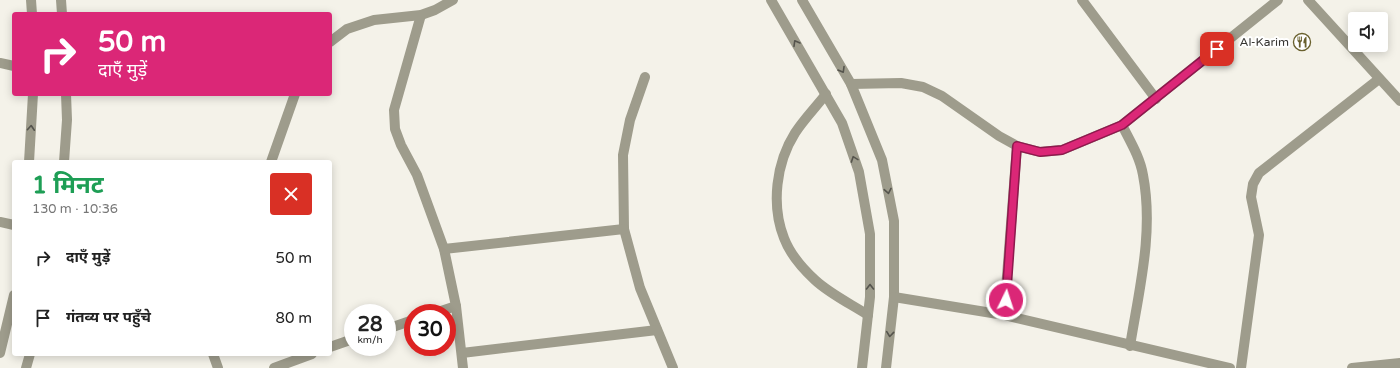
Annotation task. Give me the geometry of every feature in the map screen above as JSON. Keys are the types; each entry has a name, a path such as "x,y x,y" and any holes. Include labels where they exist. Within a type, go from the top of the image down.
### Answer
{"street":[{"path":"31,0 32,12"},
{"path":"61,0 62,12"},
{"path":"332,41 348,29 374,20 421,15 435,10 454,0"},
{"path":"771,0 842,124 859,172 870,234 868,315 862,368"},
{"path":"802,0 851,84 882,160 894,221 894,297 886,368"},
{"path":"1082,0 1156,99"},
{"path":"851,84 901,83 923,87 942,96 999,136 1017,146 1040,152 1062,150 1122,125 1278,0"},
{"path":"1309,0 1400,101"},
{"path":"421,15 394,110 395,129 400,144 418,175 444,249 456,304"},
{"path":"0,63 12,66"},
{"path":"645,77 630,120 623,155 624,229 638,282 673,368"},
{"path":"1241,368 1259,235 1251,197 1253,184 1260,173 1379,79"},
{"path":"826,94 795,134 784,157 777,182 776,210 784,239 794,258 815,280 868,315"},
{"path":"29,160 33,96"},
{"path":"64,160 67,120 66,96"},
{"path":"272,160 294,96"},
{"path":"1122,125 1135,151 1143,175 1147,211 1147,238 1130,346"},
{"path":"1004,315 1017,146"},
{"path":"0,222 12,225"},
{"path":"444,249 624,229"},
{"path":"894,297 1004,315 1130,346 1230,368"},
{"path":"0,353 12,303"},
{"path":"456,306 463,368"},
{"path":"462,353 657,330"},
{"path":"332,346 344,342"},
{"path":"26,368 29,356"},
{"path":"214,356 218,368"},
{"path":"274,368 307,356"},
{"path":"1352,368 1400,363"}],"place":[{"name":"Al-Karim","path":"1302,42"}],"route":[{"path":"1006,300 1017,146 1040,152 1062,150 1122,125 1217,49"}]}
